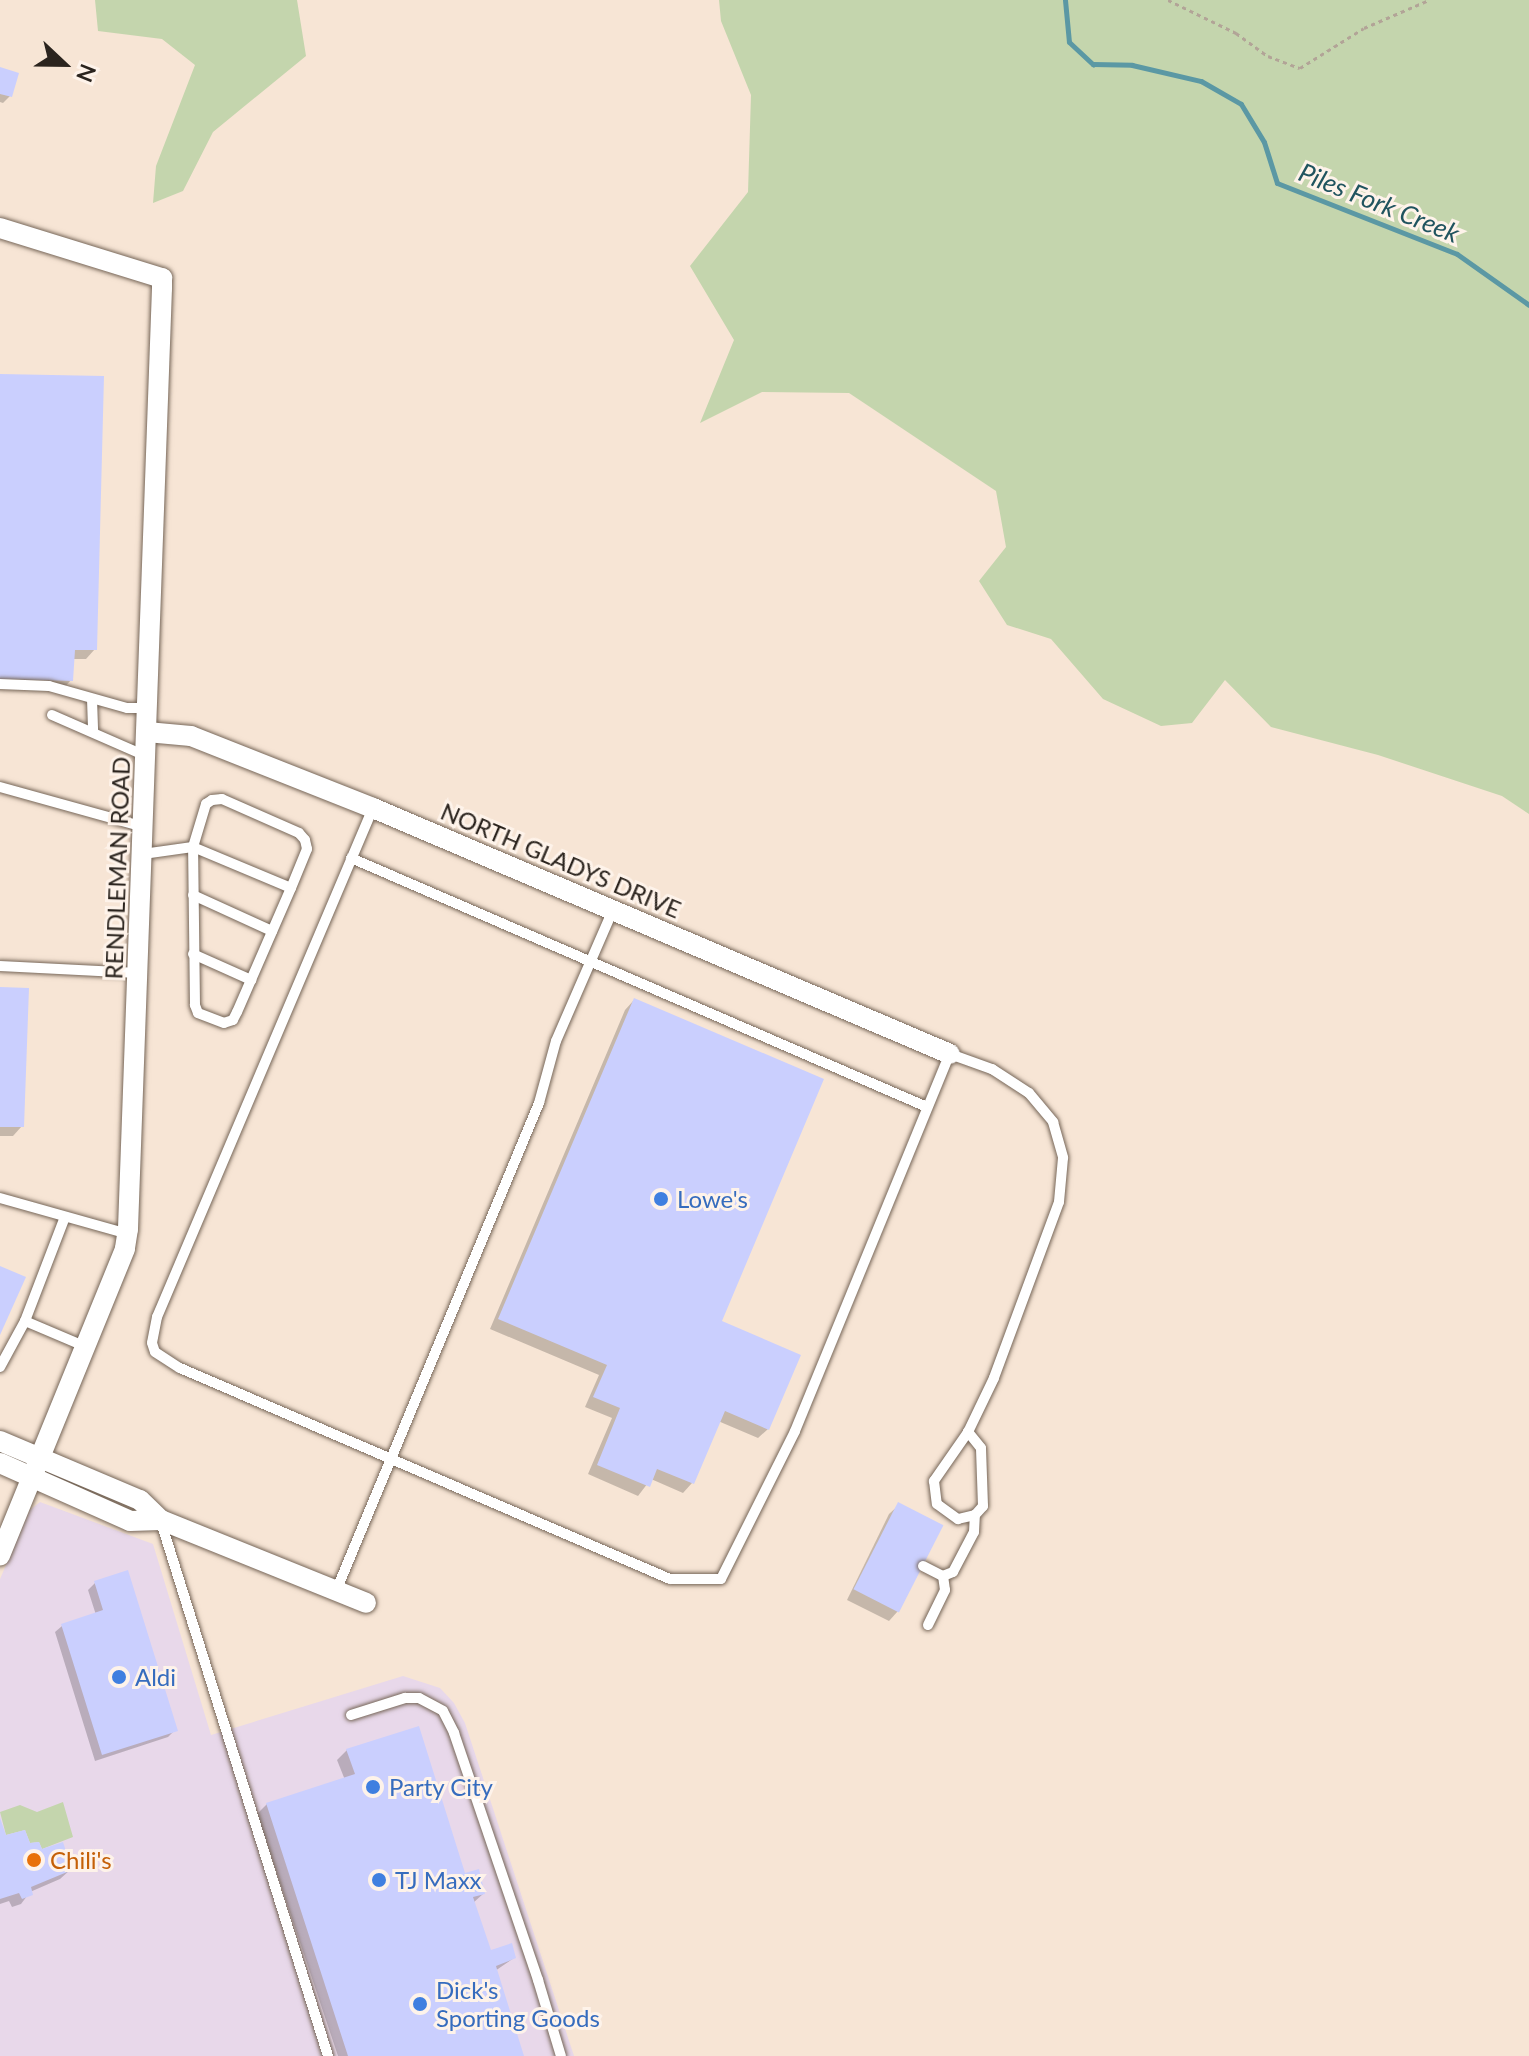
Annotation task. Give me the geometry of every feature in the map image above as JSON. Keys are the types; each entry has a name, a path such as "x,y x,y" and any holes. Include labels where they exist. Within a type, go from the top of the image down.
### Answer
{"street":[{"name":"RENDLEMAN ROAD","path":"0,228 162,278 140,973 128,1234 125,1249 0,1556"},
{"name":"NORTH GLADYS DRIVE","path":"147,732 191,736 373,808 950,1054"},
{"path":"0,1441 140,1500 161,1520 366,1603"},
{"path":"0,1463 130,1521 161,1520"}],"lane":[{"path":"0,684 49,686 127,708 148,708"},
{"path":"92,699 93,732"},
{"path":"52,715 146,756"},
{"path":"0,787 144,827"},
{"path":"222,799 299,833 307,849 233,1020 224,1023 198,1013 193,986 193,847 206,804 222,799"},
{"path":"373,808 157,1317 152,1343 164,1360 670,1579 721,1579 795,1431 950,1054 992,1069 1029,1093 1053,1122 1063,1158 1059,1202 1038,1264 968,1432 934,1481 937,1504 958,1519 975,1515 983,1506 985,1476 981,1448 968,1432"},
{"path":"143,854 193,847 291,888"},
{"path":"351,858 927,1107"},
{"path":"193,895 272,931"},
{"path":"336,1591 539,1103 556,1041 613,910"},
{"path":"193,954 251,980"},
{"path":"0,966 140,973"},
{"path":"0,1198 128,1234"},
{"path":"0,1367 25,1321 65,1217"},
{"path":"25,1321 84,1346"},
{"path":"923,1566 943,1576 953,1572 966,1553 974,1532 975,1515"},
{"path":"161,1520 328,2056"},
{"path":"928,1625 945,1590 943,1576"},
{"path":"351,1715 405,1698 419,1698 443,1711 454,1733 561,2056"}],"path":[{"path":"1168,0 1236,33 1268,56 1300,68 1364,28 1429,0"}],"shaded area":[{"path":"40,1502 153,1544 211,1735 403,1676 440,1688 454,1703 465,1723 574,2056 0,2056 0,1579 30,1510"}],"green space":[{"path":"95,0 297,0 306,56 213,132 183,191 153,203 156,166 195,65 162,39 98,31"},
{"path":"719,0 1529,0 1529,814 1502,796 1378,755 1271,727 1225,680 1192,723 1161,726 1103,699 1051,639 1007,625 979,581 1006,547 996,491 849,393 762,392 700,423 734,340 690,266 748,192 751,95 721,21"},
{"path":"63,1802 73,1837 42,1849 39,1842 30,1843 25,1830 6,1835 0,1812 20,1805 37,1812"}],"building":[{"path":"0,67 19,73 12,97 0,94"},
{"path":"0,374 104,376 97,650 75,650 73,681 0,679"},
{"path":"0,987 29,988 24,1127 0,1127"},
{"name":"Lowe's","path":"634,998 824,1079 722,1321 801,1355 769,1430 725,1411 694,1484 657,1469 650,1487 597,1465 620,1408 593,1397 607,1365 498,1319"},
{"path":"0,1266 26,1277 0,1335"},
{"path":"898,1502 943,1525 899,1612 854,1589"},
{"name":"Aldi","path":"128,1570 178,1731 102,1755 61,1624 103,1610 94,1581"},
{"path":"419,1726 465,1873 479,1869 485,1894 473,1897 491,1950 512,1943 516,1958 496,1966 524,2056 348,2056 266,1803 355,1774 346,1749"},
{"name":"Chili's","path":"0,1818 6,1835 25,1830 30,1843 39,1842 42,1849 63,1842 72,1870 31,1887 33,1895 22,1899 19,1893 0,1899"}],"waterway":[{"name":"Piles Fork Creek","path":"1065,0 1069,42 1093,64 1132,65 1201,81 1241,104 1264,142 1277,183 1457,254 1529,305"}],"place":[{"name":"Lowe's","path":"661,1199"},
{"name":"Aldi","path":"119,1677"},
{"name":"Party City","path":"373,1787"},
{"name":"Chili's","path":"34,1860"},
{"name":"TJ Maxx","path":"379,1880"},
{"name":"Dick's Sporting Goods","path":"420,2004"}]}
